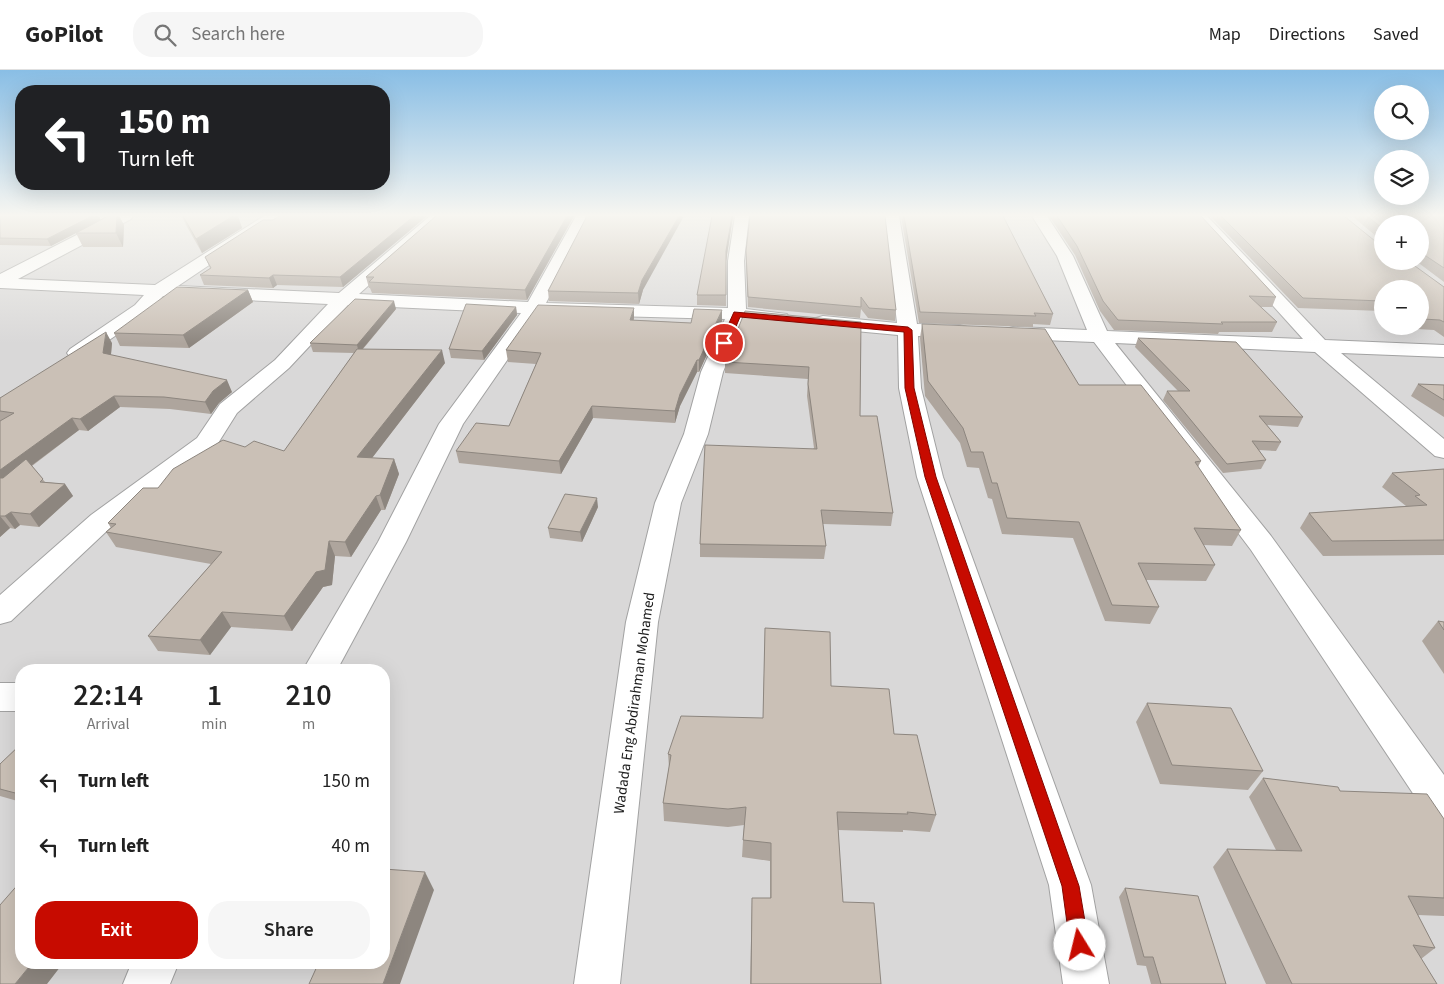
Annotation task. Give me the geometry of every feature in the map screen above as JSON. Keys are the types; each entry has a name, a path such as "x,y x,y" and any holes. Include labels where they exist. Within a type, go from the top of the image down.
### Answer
{"street":[{"path":"0,282 45,259"},
{"path":"63,362 129,319 147,305 158,291 208,259"},
{"path":"0,613 102,521 206,443 228,409 282,364 342,300 390,259"},
{"path":"323,664 392,542 451,424 534,308 561,259"},
{"path":"736,259 737,314"},
{"path":"898,259 908,330 910,388 930,477 1070,886 1086,984"},
{"path":"1065,259 1100,337 1261,544 1444,806"},
{"path":"1239,259 1319,345 1444,451"},
{"path":"0,282 342,300 737,314 908,330 975,332"},
{"name":"Wadada Eng Abdirahman Mohamed","path":"596,984 642,622 668,503 696,434 712,372 737,314"},
{"path":"994,333 1444,351"},
{"path":"0,697 15,697"},
{"path":"146,984 154,969"}],"shaded area":[{"path":"0,259 1374,259 1374,270 1429,270 1429,259 1444,259 1444,984 0,984"}],"building":[{"path":"206,259 362,259 340,277 273,275 269,278 200,275 211,268"},
{"path":"387,259 543,259 525,290 369,282 374,277 366,277"},
{"path":"565,259 654,259 642,280 638,293 548,291"},
{"path":"704,259 726,259 726,295 697,295"},
{"path":"746,259 890,259 896,310 869,308 861,297 861,307 748,297"},
{"path":"911,259 1025,259 1053,314 1034,313 1036,316 920,312"},
{"path":"1083,259 1240,259 1276,297 1249,296 1277,322 1221,322 1223,324 1118,320 1103,301"},
{"path":"1264,259 1374,259 1374,270 1420,270 1444,287 1444,322 1429,319 1429,280 1374,280 1374,301 1303,298"},
{"path":"1430,259 1444,259 1444,268"},
{"path":"177,287 248,290 183,335 114,333"},
{"path":"355,299 394,301 357,345 310,343"},
{"path":"466,304 516,307 482,351 449,349"},
{"path":"538,305 634,308 630,320 691,323 694,309 722,310 699,360 697,360 680,394 675,411 592,406 559,461 456,451 476,423 509,426 541,353 506,350"},
{"path":"745,311 861,322 860,416 877,416 893,513 821,510 826,546 700,544 705,445 817,449 808,384 809,367 725,362"},
{"path":"922,324 1045,329 1079,385 1141,385 1201,461 1195,462 1241,530 1194,528 1215,565 1138,563 1159,607 1112,605 1079,522 1007,518 997,483 992,483 983,452 971,452 963,428 928,381"},
{"path":"106,332 103,353 227,380 213,391 205,402 164,397 114,396 80,419 72,418 0,470 0,421 14,413 0,411 0,398"},
{"path":"1138,338 1236,342 1303,417 1259,416 1281,442 1252,441 1266,460 1227,464 1167,391 1190,391"},
{"path":"357,349 442,350 357,457 394,459 380,495 376,496 345,542 329,541 325,570 316,572 284,616 222,612 200,640 148,636 222,552 106,532 116,524 108,523 143,488 158,488 173,469 223,440 245,447 254,441 284,451"},
{"path":"1418,384 1444,385 1444,400"},
{"path":"26,459 43,479 40,482 65,484 30,514 11,512 5,516 0,516 0,478 3,478"},
{"path":"1444,469 1444,540 1332,541 1309,513 1427,505 1415,496 1420,495 1392,473"},
{"path":"565,494 597,498 580,532 548,528"},
{"path":"1438,621 1444,622 1444,630"},
{"path":"765,628 830,632 831,686 889,689 894,734 917,735 936,815 907,812 908,814 837,812 843,902 874,903 881,984 751,984 752,898 771,898 771,843 743,840 746,807 728,809 663,803 671,755 668,754 681,716 763,718"},
{"path":"1147,703 1231,708 1263,771 1172,765"},
{"path":"15,750 15,793 0,789 0,764"},
{"path":"1263,778 1338,787 1340,791 1427,794 1444,819 1444,898 1408,896 1435,948 1413,945 1437,984 1292,984 1227,849 1302,851"},
{"path":"390,869 425,872 390,965"},
{"path":"15,888 15,969 27,969 15,984 0,984 0,905"},
{"path":"1125,888 1198,896 1226,984 1161,984 1153,957 1144,957"},
{"path":"316,969 389,969 383,984 309,984"}],"route":[{"path":"724,343 737,314 908,330 910,388 930,477 1070,886 1080,945"}]}
